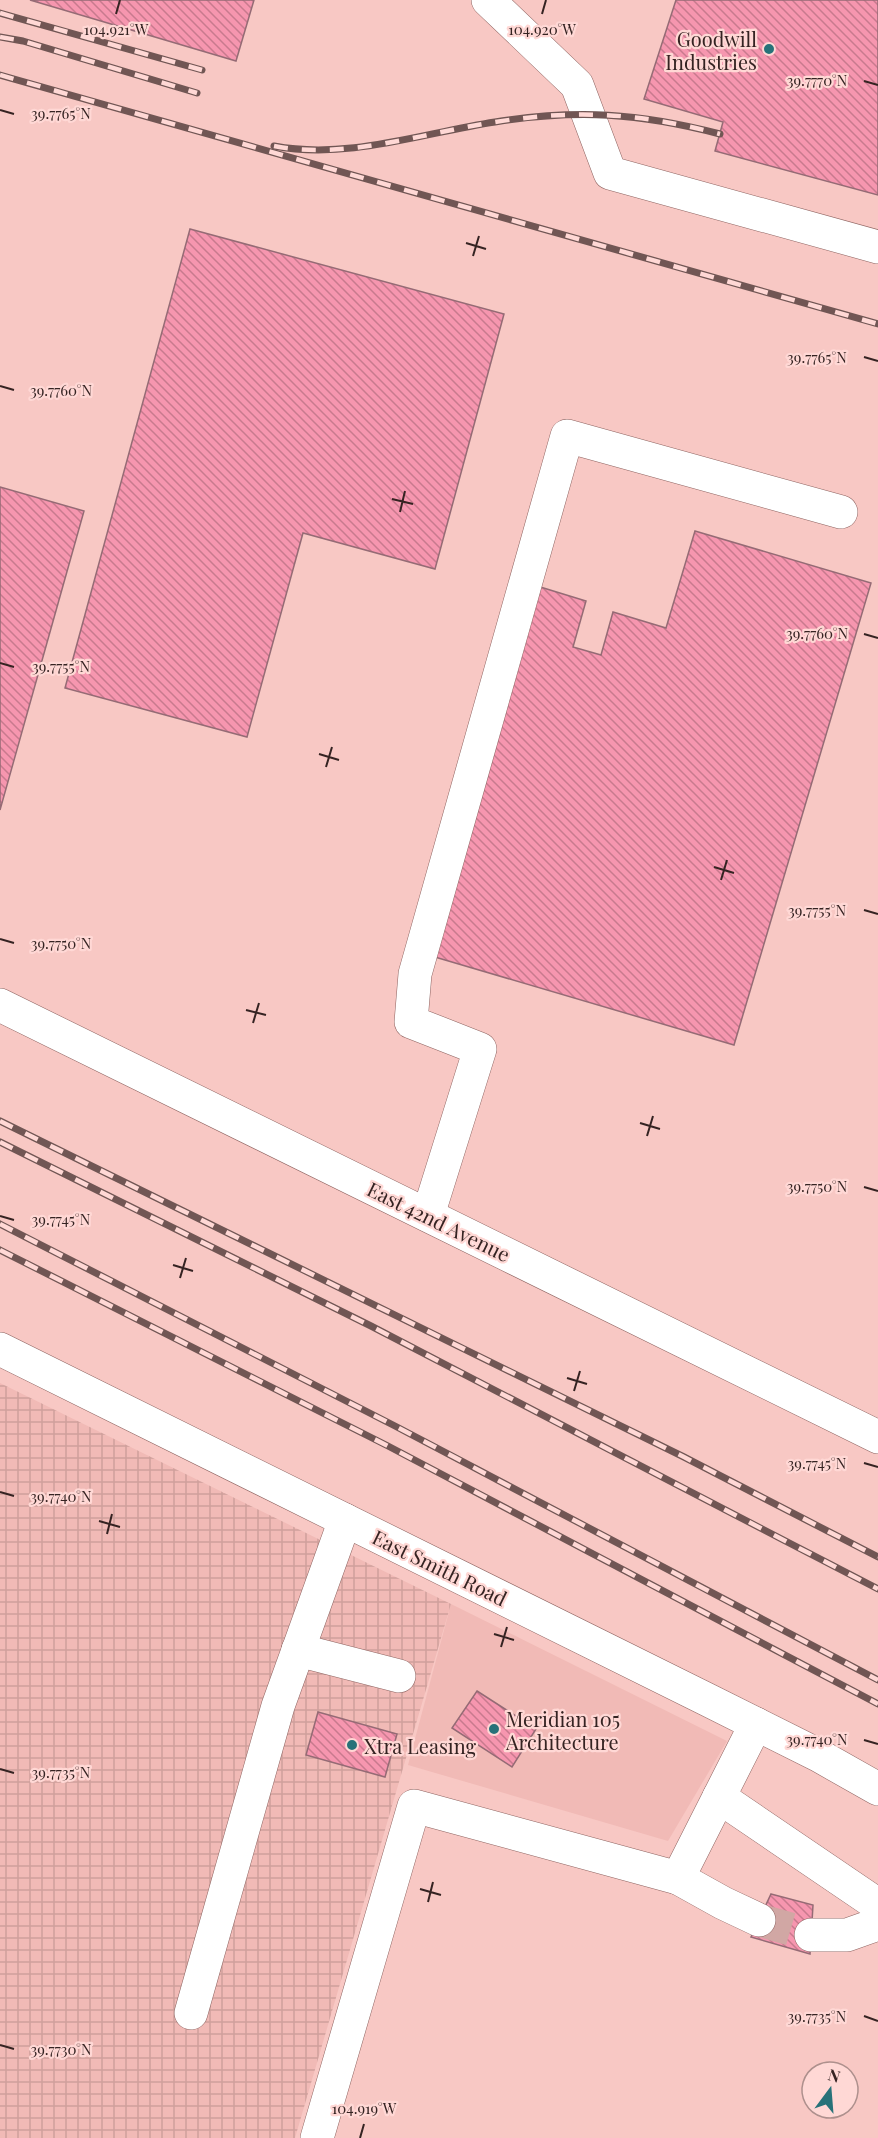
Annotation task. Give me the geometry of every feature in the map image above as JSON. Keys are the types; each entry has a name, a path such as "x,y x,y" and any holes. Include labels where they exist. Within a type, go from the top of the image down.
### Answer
{"street":[{"path":"488,0 577,85 610,173 878,247"},
{"path":"428,1215 480,1049 411,1022 415,974 567,436 841,512"},
{"name":"East 42nd Avenue","path":"0,1005 878,1437"},
{"name":"East Smith Road","path":"0,1349 818,1755 878,1789"},
{"path":"191,2013 278,1706 345,1520"},
{"path":"298,1650 399,1676"},
{"path":"678,1878 756,1724"},
{"path":"719,1797 878,1905"},
{"path":"317,2138 414,1806 678,1878 759,1920"},
{"path":"811,1935 847,1935 878,1924"}],"shaded area":[{"name":"Xtra Leasing","path":"0,1383 451,1604 295,2138 0,2138"},
{"path":"451,1604 727,1741 668,1841 408,1765"}],"building":[{"path":"30,0 254,0 236,61"},
{"name":"Goodwill Industries","path":"676,0 878,0 878,195 715,151 723,122 644,99"},
{"path":"190,229 504,314 435,569 303,533 247,737 65,688"},
{"path":"0,487 84,511 0,810"},
{"path":"695,531 871,583 734,1045 428,955 537,586 586,601 573,647 601,655 613,612 666,628"},
{"name":"Meridian 105 Architecture","path":"477,1691 536,1729 512,1767 452,1728"},
{"name":"Xtra Leasing","path":"318,1712 397,1734 385,1777 306,1755"},
{"path":"771,1894 813,1905 810,1954 751,1937"}],"tunnel":[{"path":"759,1920 811,1935"}],"railway":[{"path":"0,13 202,70"},
{"path":"0,37 23,41 197,93"},
{"path":"0,75 878,324"},
{"path":"274,146 329,150 357,147 495,122 554,115 608,115 662,121 720,134"},
{"path":"0,1121 684,1457 878,1557"},
{"path":"0,1142 371,1326 878,1589"},
{"path":"0,1224 395,1426 878,1680"},
{"path":"0,1250 388,1446 878,1704"}],"place":[{"name":"Goodwill Industries","path":"769,49"},
{"name":"Meridian 105 Architecture","path":"494,1729"},
{"name":"Xtra Leasing","path":"352,1745"}]}
